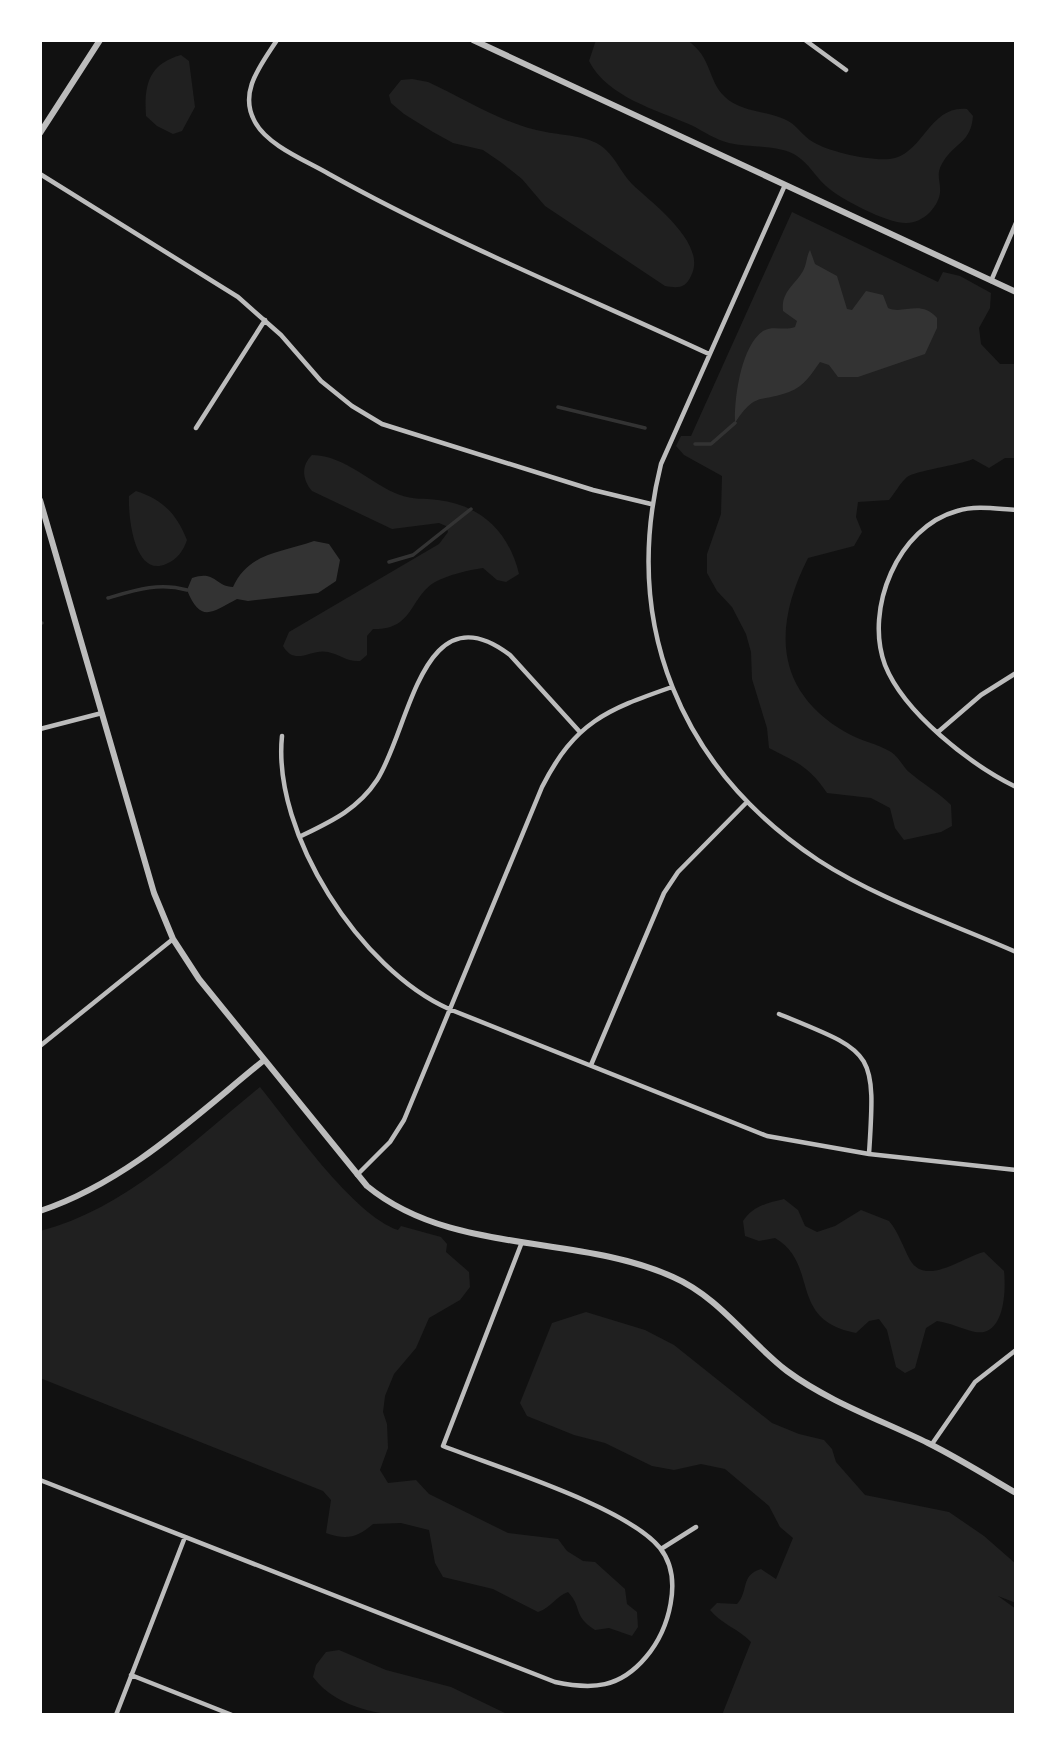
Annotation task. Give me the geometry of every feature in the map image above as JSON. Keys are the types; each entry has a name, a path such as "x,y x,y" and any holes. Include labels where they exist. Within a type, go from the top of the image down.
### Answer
{"street":[{"path":"40,133 100,40"},
{"path":"276,40 258,69 250,92 249,107 258,127 311,163 416,219 709,354"},
{"path":"473,40 1016,292"},
{"path":"805,40 846,70"},
{"path":"40,174 238,297 265,320 321,381 352,406 382,424 580,486 652,504"},
{"path":"785,185 670,440 652,504 647,551 651,614 672,687 690,727 708,756 748,801 804,850 831,867 1016,952"},
{"path":"991,281 1016,223"},
{"path":"195,428 265,320"},
{"path":"40,500 154,893 173,939 199,979 356,1175 383,1200 412,1215 522,1242 595,1252 676,1278 720,1308 786,1370 807,1384 932,1444 1016,1493"},
{"path":"1016,510 976,508 942,517 928,525 906,547 889,581 883,598 879,630 886,667 913,705 969,761 1016,787"},
{"path":"301,836 338,818 365,796 387,763 426,667 441,646 452,639 475,636 498,645 579,731"},
{"path":"938,732 981,695 1016,673"},
{"path":"356,1175 397,1132 542,787 559,755 579,731 612,708 672,687"},
{"path":"40,729 103,712"},
{"path":"282,736 281,765 301,836 327,895 389,968 417,992 449,1009 767,1136 869,1154 1016,1170"},
{"path":"591,1065 664,893 678,872 748,801"},
{"path":"40,1046 173,939"},
{"path":"779,1014 843,1041 866,1063 872,1087 869,1154"},
{"path":"40,1212 91,1191 121,1173 263,1060"},
{"path":"40,1480 555,1682 597,1688 628,1676 650,1653 660,1635 671,1590 670,1570 661,1549 649,1536 615,1514 443,1446 522,1242"},
{"path":"932,1444 975,1382 1016,1350"},
{"path":"661,1549 696,1527"},
{"path":"116,1715 186,1537"},
{"path":"131,1675 232,1715"}],"shaded area":[{"path":"596,40 687,40 706,61 719,90 731,102 784,119 813,142 853,156 895,158 913,146 936,121 955,110 967,109 973,116 972,125 966,137 948,155 941,167 939,199 933,209 913,222 899,222 865,210 842,197 826,186 801,159 790,152 724,142 620,93 597,73 589,61"},
{"path":"181,55 189,61 195,107 182,131 173,134 157,126 146,116 146,95 147,86 155,70 161,64"},
{"path":"401,80 428,82 515,124 585,139 600,145 632,184 664,213 685,238 692,251 694,264 689,280 680,287 665,286 545,206 522,179 483,150 453,143 404,114 391,103 389,95"},
{"path":"792,212 938,282 943,272 960,276 991,293 990,308 979,328 981,344 1000,364 1016,364 1016,458 1005,458 989,468 973,459 918,472 907,477 889,500 858,502 856,517 862,532 854,546 808,558 789,609 787,656 793,677 805,698 823,716 847,733 891,752 909,772 951,805 952,826 941,832 904,840 895,828 890,808 871,798 827,793 808,771 769,748 767,728 752,679 751,652 746,634 732,607 717,591 707,573 707,554 721,514 722,476 684,455 676,446 681,436 691,436"},
{"path":"810,250 815,264 837,276 847,309 852,310 866,291 883,295 888,308 894,310 918,308 931,312 937,318 937,328 925,354 858,377 838,377 829,365 820,362 799,386 789,392 754,402 735,423 740,374 749,348 755,338 767,329 795,327 797,321 783,311 783,304 786,294 803,271"},
{"path":"312,455 347,465 400,495 453,503 480,515 491,523 508,545 519,574 506,582 497,580 483,568 458,573 435,582 420,596 404,619 386,628 373,629 367,636 367,655 360,661 322,651 293,655 283,646 289,632 439,544 448,532 446,526 439,523 392,529 312,491 304,473"},
{"path":"136,491 168,509 187,540 180,554 166,564 155,566 147,562 135,543 129,496"},
{"path":"314,541 329,544 340,560 336,581 318,593 248,601 237,599 208,612 197,608 187,590 192,578 200,576 211,577 233,587 240,575 257,560"},
{"path":"260,1087 305,1145 362,1207 380,1221 398,1230 401,1226 441,1237 447,1244 446,1252 469,1272 470,1287 460,1300 429,1318 416,1348 394,1374 385,1396 383,1412 387,1424 388,1448 380,1470 388,1483 416,1480 429,1494 508,1533 558,1539 567,1551 583,1561 595,1562 625,1589 627,1604 637,1612 638,1627 632,1636 609,1628 595,1630 580,1616 568,1592 538,1612 493,1589 443,1577 435,1563 429,1530 401,1523 373,1524 351,1536 340,1537 326,1533 331,1500 323,1491 40,1378 40,1231 71,1221 130,1190 184,1150"},
{"path":"784,1199 798,1210 805,1226 817,1232 835,1226 861,1210 889,1221 910,1260 917,1268 925,1271 945,1268 984,1252 1004,1271 1004,1300 998,1320 985,1332 975,1332 937,1321 926,1328 915,1368 905,1373 896,1367 887,1330 879,1319 869,1321 856,1333 835,1326 821,1316 812,1304 797,1262 789,1249 775,1238 759,1241 745,1236 743,1221 751,1212"},
{"path":"586,1312 645,1330 674,1345 772,1423 824,1440 832,1449 836,1462 865,1495 949,1512 984,1536 1016,1564 1016,1603 998,1596 1016,1609 1016,1715 722,1715 751,1642 710,1610 717,1603 737,1604 747,1580 754,1572 761,1569 776,1579 793,1538 780,1527 769,1506 725,1469 701,1464 674,1470 652,1466 605,1443 574,1435 527,1416 520,1403 552,1323"},
{"path":"339,1650 386,1670 451,1687 509,1715 404,1716 352,1705 330,1694 313,1677 316,1665 326,1652"}],"waterway":[{"path":"558,407 645,428"},
{"path":"695,444 711,444 735,423"},
{"path":"389,562 413,555 471,509"},
{"path":"108,598 157,587 187,590"}]}
